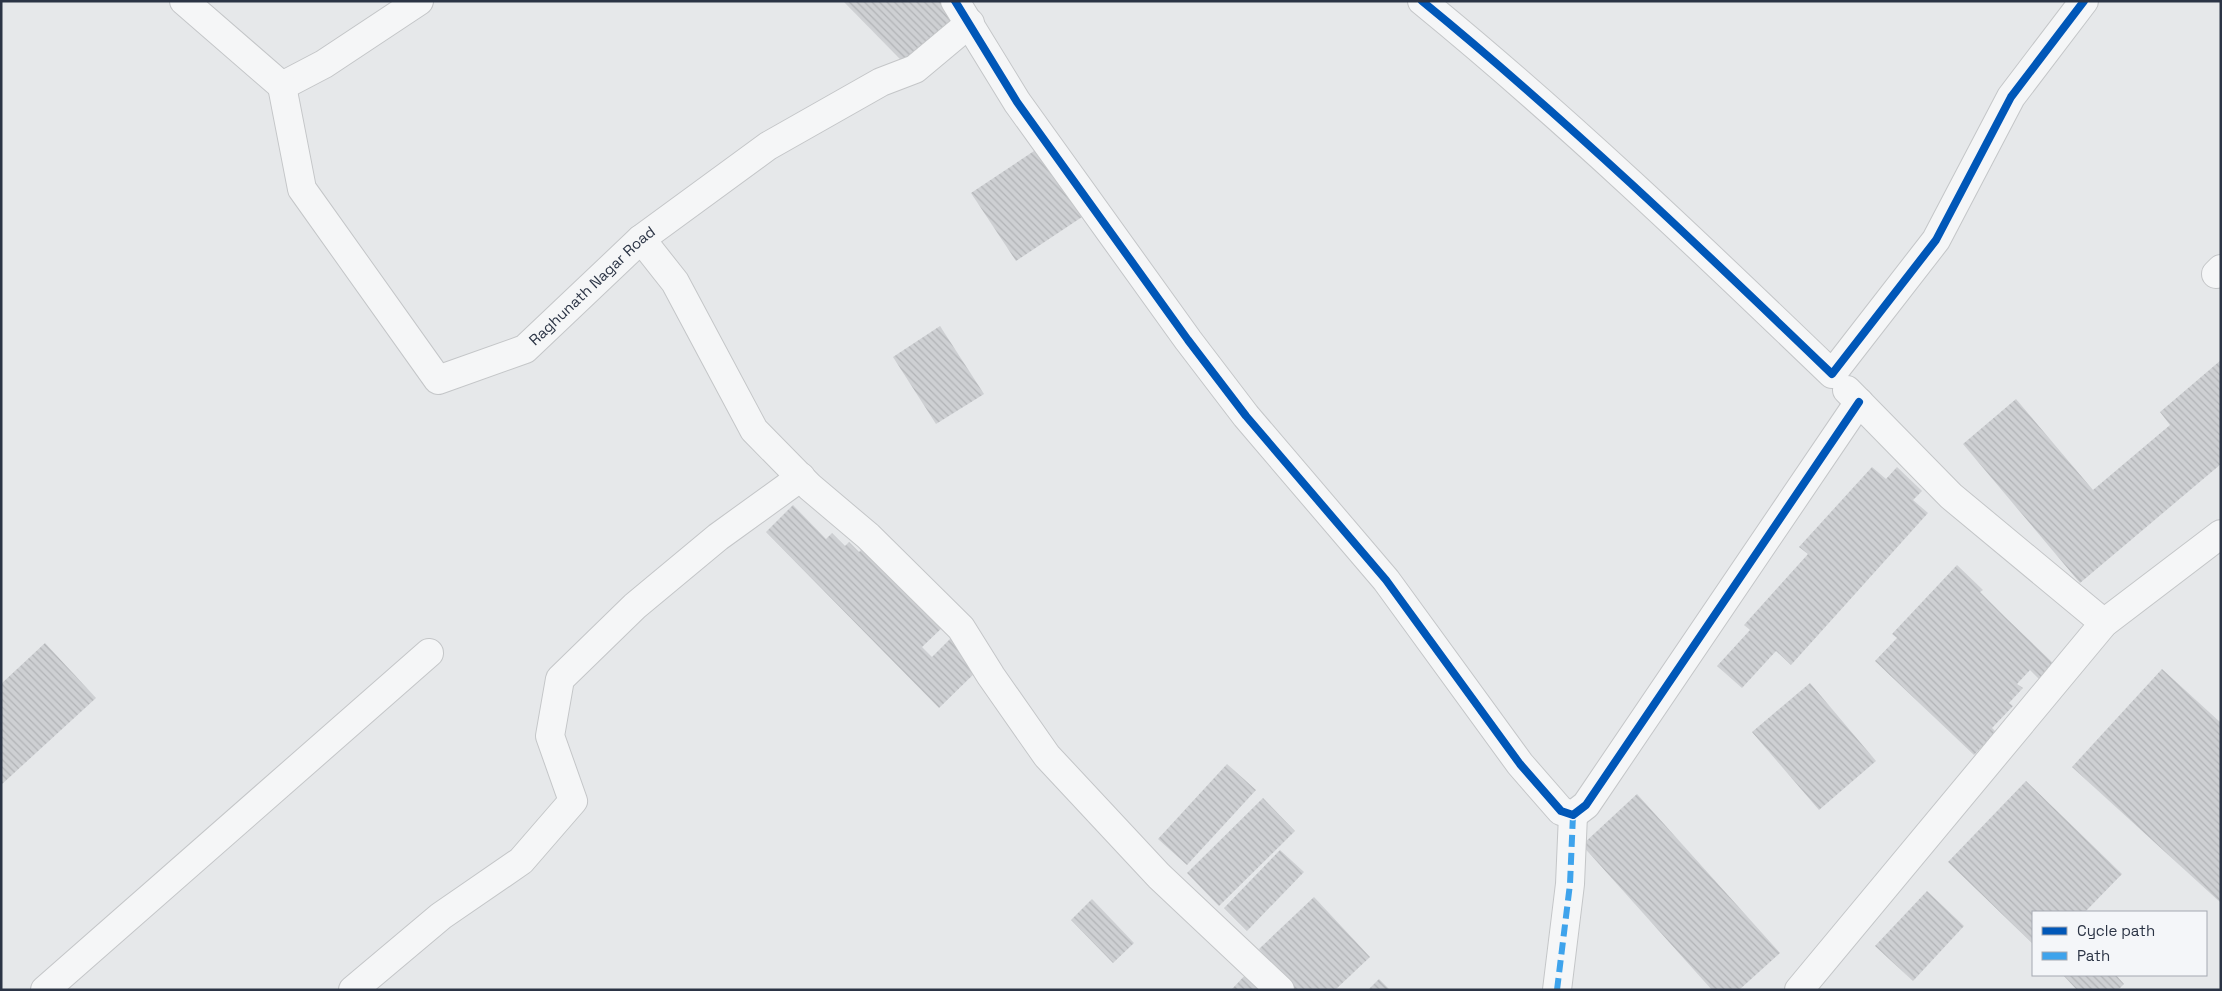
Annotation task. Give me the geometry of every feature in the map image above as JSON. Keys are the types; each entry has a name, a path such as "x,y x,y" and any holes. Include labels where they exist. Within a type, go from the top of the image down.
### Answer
{"street":[{"path":"184,1 282,86 324,64 419,1"},
{"path":"1422,1 1484,52 1708,254 1832,374 1951,496 2104,623"},
{"path":"1832,374 1936,240 2011,97 2084,1"},
{"path":"962,12 1016,102 1194,348 1246,416 1386,580 1520,764 1561,811 1573,815"},
{"name":"Raghunath Nagar Road","path":"282,86 302,189 438,380 525,349 641,238 768,146 880,82 915,69 962,12"},
{"path":"641,238 675,282 754,430 801,477 868,536 961,628 990,676 1047,756 1159,876 1280,990"},
{"path":"1557,990 1570,884 1573,815 1586,805 1859,402"},
{"path":"353,990 441,916 520,861 573,801 550,736 560,679 635,606 718,537 801,477"},
{"path":"1799,990 2104,623 2221,534"},
{"path":"46,990 429,652"}],"building":[{"path":"843,1 943,1 956,15 906,65"},
{"path":"1040,147 1085,215 1016,261 971,193"},
{"path":"940,326 984,394 936,424 893,357"},
{"path":"2221,360 2221,464 2080,583 1963,444 2016,399 2093,490 2170,425 2160,412"},
{"path":"1872,467 1886,479 1897,467 1922,491 1913,500 1928,513 1791,665 1776,651 1742,688 1717,666 1750,630 1744,625 1808,554 1799,547"},
{"path":"793,505 826,539 832,533 845,546 849,542 859,552 864,547 944,626 922,647 932,657 951,638 980,668 939,708 766,532"},
{"path":"1957,565 1983,590 1980,592 2054,664 2039,679 2030,670 2017,684 2023,688 2009,703 2013,706 1992,728 1996,732 1974,755 1875,661 1897,638 1892,634"},
{"path":"45,643 96,698 1,785 1,684"},
{"path":"2162,669 2221,723 2221,903 2072,767"},
{"path":"1810,683 1876,761 1819,810 1752,732"},
{"path":"1227,764 1256,790 1187,865 1158,839"},
{"path":"2026,781 2122,874 2086,911 2032,911 2032,943 1948,862"},
{"path":"1637,794 1780,953 1739,990 1712,990 1582,845"},
{"path":"1263,798 1295,831 1219,906 1187,873"},
{"path":"1280,850 1304,872 1247,931 1224,908"},
{"path":"1927,891 1964,926 1913,981 1875,946"},
{"path":"1314,897 1370,957 1335,990 1296,990 1259,949"},
{"path":"1092,899 1134,943 1113,963 1071,920"},
{"path":"1251,969 1272,990 1231,990"},
{"path":"2064,976 2117,976 2124,984 2118,990 2077,990"},
{"path":"1379,979 1390,990 1368,990"}],"marked path":[{"path":"1557,990 1570,884 1573,815"}],"cycle path":[{"path":"955,1 1017,102 1188,340 1246,416 1386,580 1520,764 1561,811 1573,815 1586,805 1859,402"},
{"path":"1422,1 1580,137 1832,374 1936,240 2011,97 2084,1"}]}
